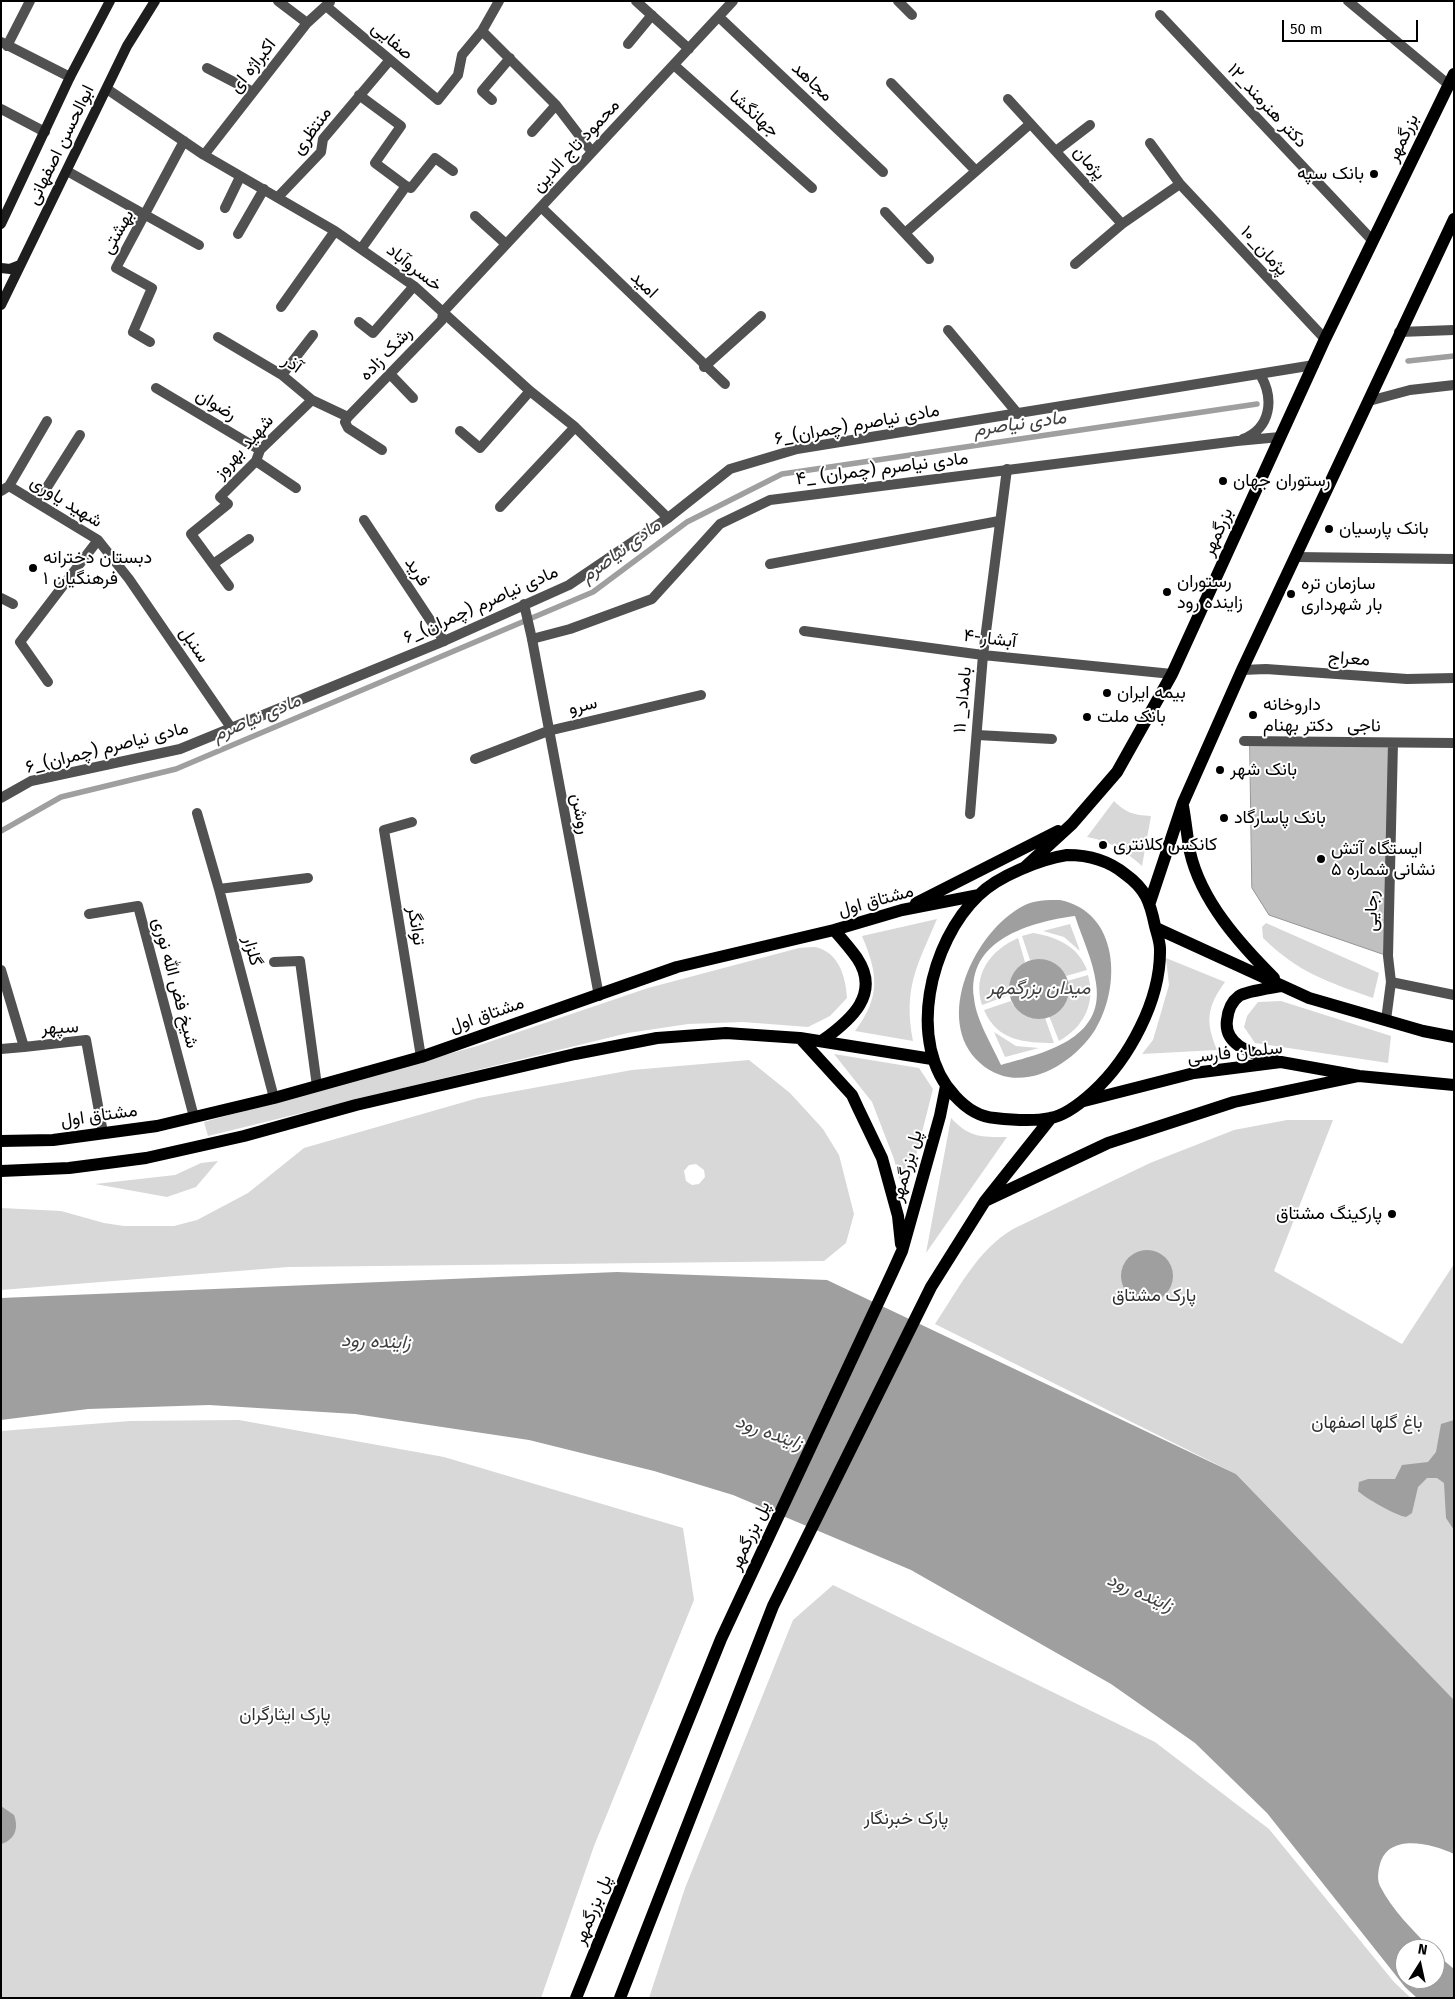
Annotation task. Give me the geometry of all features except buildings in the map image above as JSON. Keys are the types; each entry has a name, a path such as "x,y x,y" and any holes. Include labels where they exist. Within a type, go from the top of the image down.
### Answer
{"main road":[{"name":"ابوالحسن اصفهانی","path":"1,224 70,77 110,1"},
{"name":"ابوالحسن اصفهانی","path":"1,305 127,46 155,1"},
{"name":"بزرگمهر","path":"1024,868 1072,824 1117,772 1172,674 1325,340 1451,79"},
{"path":"1150,902 1183,803 1242,670 1454,219"},
{"path":"1,268 10,269 20,265"},
{"path":"1183,803 1191,854 1211,904 1245,948 1281,986"},
{"path":"902,910 1072,824"},
{"path":"620,1998 774,1606 931,1287 985,1201 1051,1118 1082,1101 1108,1078 1129,1048 1145,1016 1157,979 1160,949 1150,902 1138,883 1115,866 1087,855 1067,854 1045,859 1024,868 979,895 956,924 940,957 929,992 928,1026 932,1059 946,1086 964,1106 988,1118 1016,1120 1051,1118"},
{"name":"مشتاق اول","path":"1,1141 53,1140 156,1126 274,1098 421,1057 677,967 834,930 902,910 979,895"},
{"path":"1156,928 1309,998 1454,1037"},
{"path":"823,1040 847,1023 863,1001 865,978 863,971 858,959 834,930"},
{"path":"1280,1062 1250,1052 1233,1041 1226,1027 1228,1009 1240,995 1281,986"},
{"path":"1,1171 69,1168 146,1158 244,1136 375,1100 575,1054 657,1038 726,1033 800,1038 823,1040 932,1059"},
{"path":"800,1038 852,1095 882,1158 898,1216 902,1250"},
{"name":"سلمان فارسی","path":"1082,1101 1194,1073 1280,1062 1359,1076 1454,1085"},
{"path":"985,1201 1116,1141 1234,1102 1359,1076"},
{"name":"پل بزرگمهر","path":"576,1998 721,1639 902,1250 940,1116 946,1086"}],"street":[{"path":"30,1 4,44 70,77"},
{"path":"278,1 307,23"},
{"path":"499,1 482,31 556,105 592,152"},
{"path":"636,1 689,49"},
{"name":"محمود تاج الدین","path":"443,312 734,1"},
{"path":"898,1 912,15"},
{"path":"1348,1 1451,79"},
{"name":"اکبراژه ای","path":"204,155 307,23 328,4"},
{"name":"صفایی","path":"328,4 389,61 438,100 458,75 462,55 482,31"},
{"path":"628,44 652,15"},
{"name":"۱۲_دکتر هنرمند","path":"1160,15 1372,240"},
{"name":"مجاهد","path":"719,17 883,172"},
{"path":"492,100 482,91 510,58"},
{"name":"منتظری","path":"278,197 320,152 323,139 389,61"},
{"name":"جهانگشا","path":"674,65 812,188"},
{"path":"207,68 253,92"},
{"path":"891,83 976,171"},
{"name":"خسروآباد","path":"106,89 204,155 335,231 414,286 530,391 575,427 668,518"},
{"path":"359,95 401,126 375,163 411,188 435,158 452,171"},
{"name":"پژمان","path":"1008,99 1122,224"},
{"path":"532,132 556,105"},
{"path":"1,109 45,132"},
{"path":"905,233 1030,124"},
{"path":"1056,151 1090,125"},
{"name":"بهشتی","path":"150,342 133,332 152,288 116,268 146,216 184,142"},
{"name":"۱۰_پژمان","path":"1150,143 1180,184 1325,340"},
{"path":"67,171 199,246"},
{"path":"225,208 240,177"},
{"path":"1075,264 1122,224 1180,184"},
{"path":"361,249 406,186"},
{"path":"238,234 264,189"},
{"name":"امید","path":"541,207 704,366 725,384"},
{"path":"885,212 930,259"},
{"path":"475,216 506,244"},
{"path":"281,307 335,231"},
{"path":"359,322 373,333 414,286"},
{"name":"رشک زاده","path":"348,417 442,320 443,312"},
{"path":"704,366 761,316"},
{"path":"948,330 1018,414"},
{"path":"1400,332 1454,330"},
{"path":"282,375 313,335"},
{"name":"آذر","path":"218,337 282,375 312,400 348,417"},
{"name":"۶_مادی نیاصرم (چمران)","path":"1,798 31,781 180,749 444,641 569,585 668,518 730,469 796,449 1262,376 1314,366"},
{"path":"390,374 413,398"},
{"path":"1237,441 1250,436 1260,427 1267,415 1270,401 1268,388 1262,376"},
{"path":"1369,401 1410,390 1454,385"},
{"name":"رضوان","path":"156,388 260,450"},
{"path":"460,431 480,448 530,391"},
{"name":"شهید بهروز","path":"213,564 191,534 228,504 220,497 256,461 260,450 312,400"},
{"path":"348,417 345,422 348,428 382,450"},
{"path":"5,489 47,422"},
{"path":"500,507 575,427"},
{"path":"37,503 80,435"},
{"name":"۴_ مادی نیاصرم (چمران)","path":"532,639 570,629 652,599 720,524 770,500 1007,469 1280,437"},
{"path":"256,461 296,488"},
{"name":"۱۱ _بامداد","path":"970,814 983,655 1007,469"},
{"name":"شهید یاوری","path":"5,489 37,503 98,540 129,579"},
{"name":"فرید","path":"364,520 444,641"},
{"path":"770,564 999,521"},
{"path":"229,586 213,564 249,539"},
{"path":"48,682 20,642 98,540"},
{"path":"1296,557 1454,559"},
{"name":"سنبل","path":"129,579 232,729"},
{"path":"1,598 12,604"},
{"name":"روشن","path":"524,604 599,996"},
{"name":"۴-آبشار","path":"804,631 983,655 1172,674"},
{"name":"معراج","path":"1242,670 1266,669 1406,679 1454,678"},
{"name":"سرو","path":"475,759 548,731 700,695"},
{"path":"976,736 1052,739"},
{"name":"ناجی","path":"1244,741 1454,743"},
{"name":"رجایی","path":"1386,1020 1390,982 1388,956 1393,743"},
{"name":"گلزار","path":"197,813 220,890 274,1098"},
{"name":"توانگر","path":"412,822 384,830 421,1057"},
{"path":"220,890 308,878"},
{"name":"شیخ فض الله نوری","path":"88,914 138,906 194,1117"},
{"path":"274,962 300,961 317,1086"},
{"name":"سپهر","path":"1,970 24,1047 86,1040 103,1133"},
{"path":"1390,982 1454,995"},
{"path":"1,1049 24,1047"}],"green space":[{"path":"1114,801 1131,813 1151,816 1142,866 1117,847 1087,837"},
{"path":"937,919 918,964 911,992 910,1022 913,1041 855,1031 869,1007 874,985 874,974 862,936"},
{"path":"1266,923 1379,973 1373,998 1327,981 1289,960 1263,938 1262,927"},
{"path":"1070,924 1080,951 1064,937 1043,931"},
{"path":"1033,933 1050,937 1066,944 1078,955 1087,970 1066,976 1063,971 1051,962 1030,960 1022,936"},
{"path":"1018,938 1025,962 1008,990 1009,995 982,1005 980,983 986,964 1000,949"},
{"path":"817,947 832,956 843,976 847,998 830,1016 808,1027 743,1022 688,1024 628,1033 208,1136 204,1122 477,1046 648,988 799,948"},
{"path":"1166,958 1225,982 1214,999 1210,1014 1211,1031 1217,1050 1142,1054 1153,1040 1169,985"},
{"path":"1088,975 1090,995 1086,1013 1075,1029 1059,1041 1049,1016 1060,1009 1067,981"},
{"path":"1011,1001 1013,1005 1041,1019 1045,1018 1054,1043 1023,1041 1004,1034 996,1028 984,1010"},
{"path":"1281,1001 1391,1036 1388,1063 1255,1043 1244,1027 1247,1016 1258,1002"},
{"path":"994,1032 1016,1046 1039,1048 1005,1057"},
{"path":"834,1054 919,1068 933,1089 905,1199 894,1159 872,1102"},
{"path":"749,1060 790,1093 823,1129 839,1155 854,1214 846,1243 824,1261 288,1267 1,1290 1,1208 61,1211 104,1223 124,1226 174,1226 197,1220 248,1193 304,1148 478,1098 632,1070","holes":["696,1164 704,1170 705,1177 699,1184 692,1185 686,1181 684,1171 689,1165"]},
{"path":"951,1118 970,1133 990,1137 1007,1137 926,1253"},
{"name":"پارک مشتاق","path":"1287,1120 1333,1120 1274,1271 1402,1344 1454,1264 1454,1700 1236,1474 935,1324 979,1259 1000,1238 1013,1229 1150,1163 1234,1130"},
{"path":"218,1161 196,1187 167,1197 95,1184 175,1175 201,1163"},
{"name":"پارک ایثارگران","path":"239,1420 444,1457 683,1528 694,1600 594,1846 541,1998 1,1998 1,1431 130,1421"},
{"name":"پارک خبرنگار","path":"833,1585 1155,1742 1269,1829 1395,1983 1395,1989 1401,1989 1411,1998 649,1998 685,1888 793,1620"}],"water":[{"path":"1060,900 1080,907 1094,919 1104,935 1110,953 1111,973 1109,993 1104,1012 1095,1030 1085,1043 1058,1066 1043,1073 1027,1077 1011,1077 995,1073 980,1063 966,1045 960,1024 960,1001 966,978 976,955 989,935 1005,918 1027,904","holes":["1075,916 1095,974 1096,1002 1091,1018 1081,1031 1068,1041 1052,1049 1001,1065 981,1024 975,1006 974,978 980,962 991,948 1021,929 1039,923"]},
{"name":"میدان بزرگمهر","path":"1039,959 1056,964 1064,972 1069,989 1064,1006 1056,1014 1039,1019 1022,1014 1014,1006 1009,989 1014,972 1022,964"},
{"path":"1142,1250 1152,1250 1161,1254 1169,1262 1173,1276 1169,1290 1161,1298 1152,1302 1142,1302 1133,1298 1125,1290 1121,1281 1121,1271 1125,1262 1133,1254"},
{"name":"زاینده رود","path":"617,1272 827,1280 1236,1474 1454,1700 1454,1854 1424,1844 1402,1844 1392,1848 1385,1854 1380,1864 1378,1875 1380,1886 1390,1903 1422,1939 1395,1939 1395,1974 1267,1813 1195,1743 1111,1684 911,1570 733,1495 654,1471 529,1440 355,1414 209,1405 88,1409 1,1420 1,1298"},
{"path":"1454,1420 1454,1530 1446,1518 1444,1483 1437,1478 1427,1478 1418,1487 1412,1513 1406,1517 1381,1506 1358,1491 1359,1482 1368,1479 1395,1479 1402,1465 1428,1462 1436,1452 1441,1424"},
{"path":"1,1806 14,1815 16,1829 10,1840 1,1844"},
{"path":"1445,1961 1454,1969 1454,1998 1417,1998 1407,1989 1445,1989"}],"waterway":[{"name":"مادی نیاصرم","path":"1408,361 1454,356"},
{"name":"مادی نیاصرم","path":"1,831 61,797 176,769 593,592 687,522 782,474 1257,404"}],"place":[{"name":"بانک سپه","path":"1374,174"},
{"name":"رستوران جهان","path":"1223,481"},
{"name":"بانک پارسیان","path":"1329,529"},
{"name":"دبستان دخترانه فرهنگیان ۱","path":"33,568"},
{"name":"رستوران زاینده رود","path":"1167,592"},
{"name":"سازمان تره بار شهرداری","path":"1291,594"},
{"name":"بیمه ایران","path":"1107,693"},
{"name":"داروخانه دکتر بهنام","path":"1253,715"},
{"name":"بانک ملت","path":"1087,717"},
{"name":"بانک شهر","path":"1220,770"},
{"name":"بانک پاسارگاد","path":"1224,818"},
{"name":"کانکس کلانتری","path":"1103,845"},
{"name":"ایستگاه آتش نشانی شماره ۵","path":"1321,859"},
{"name":"پارکینگ مشتاق","path":"1392,1214"}],"park label":[{"name":"باغ گلها اصفهان","path":"1367,1423"}]}
